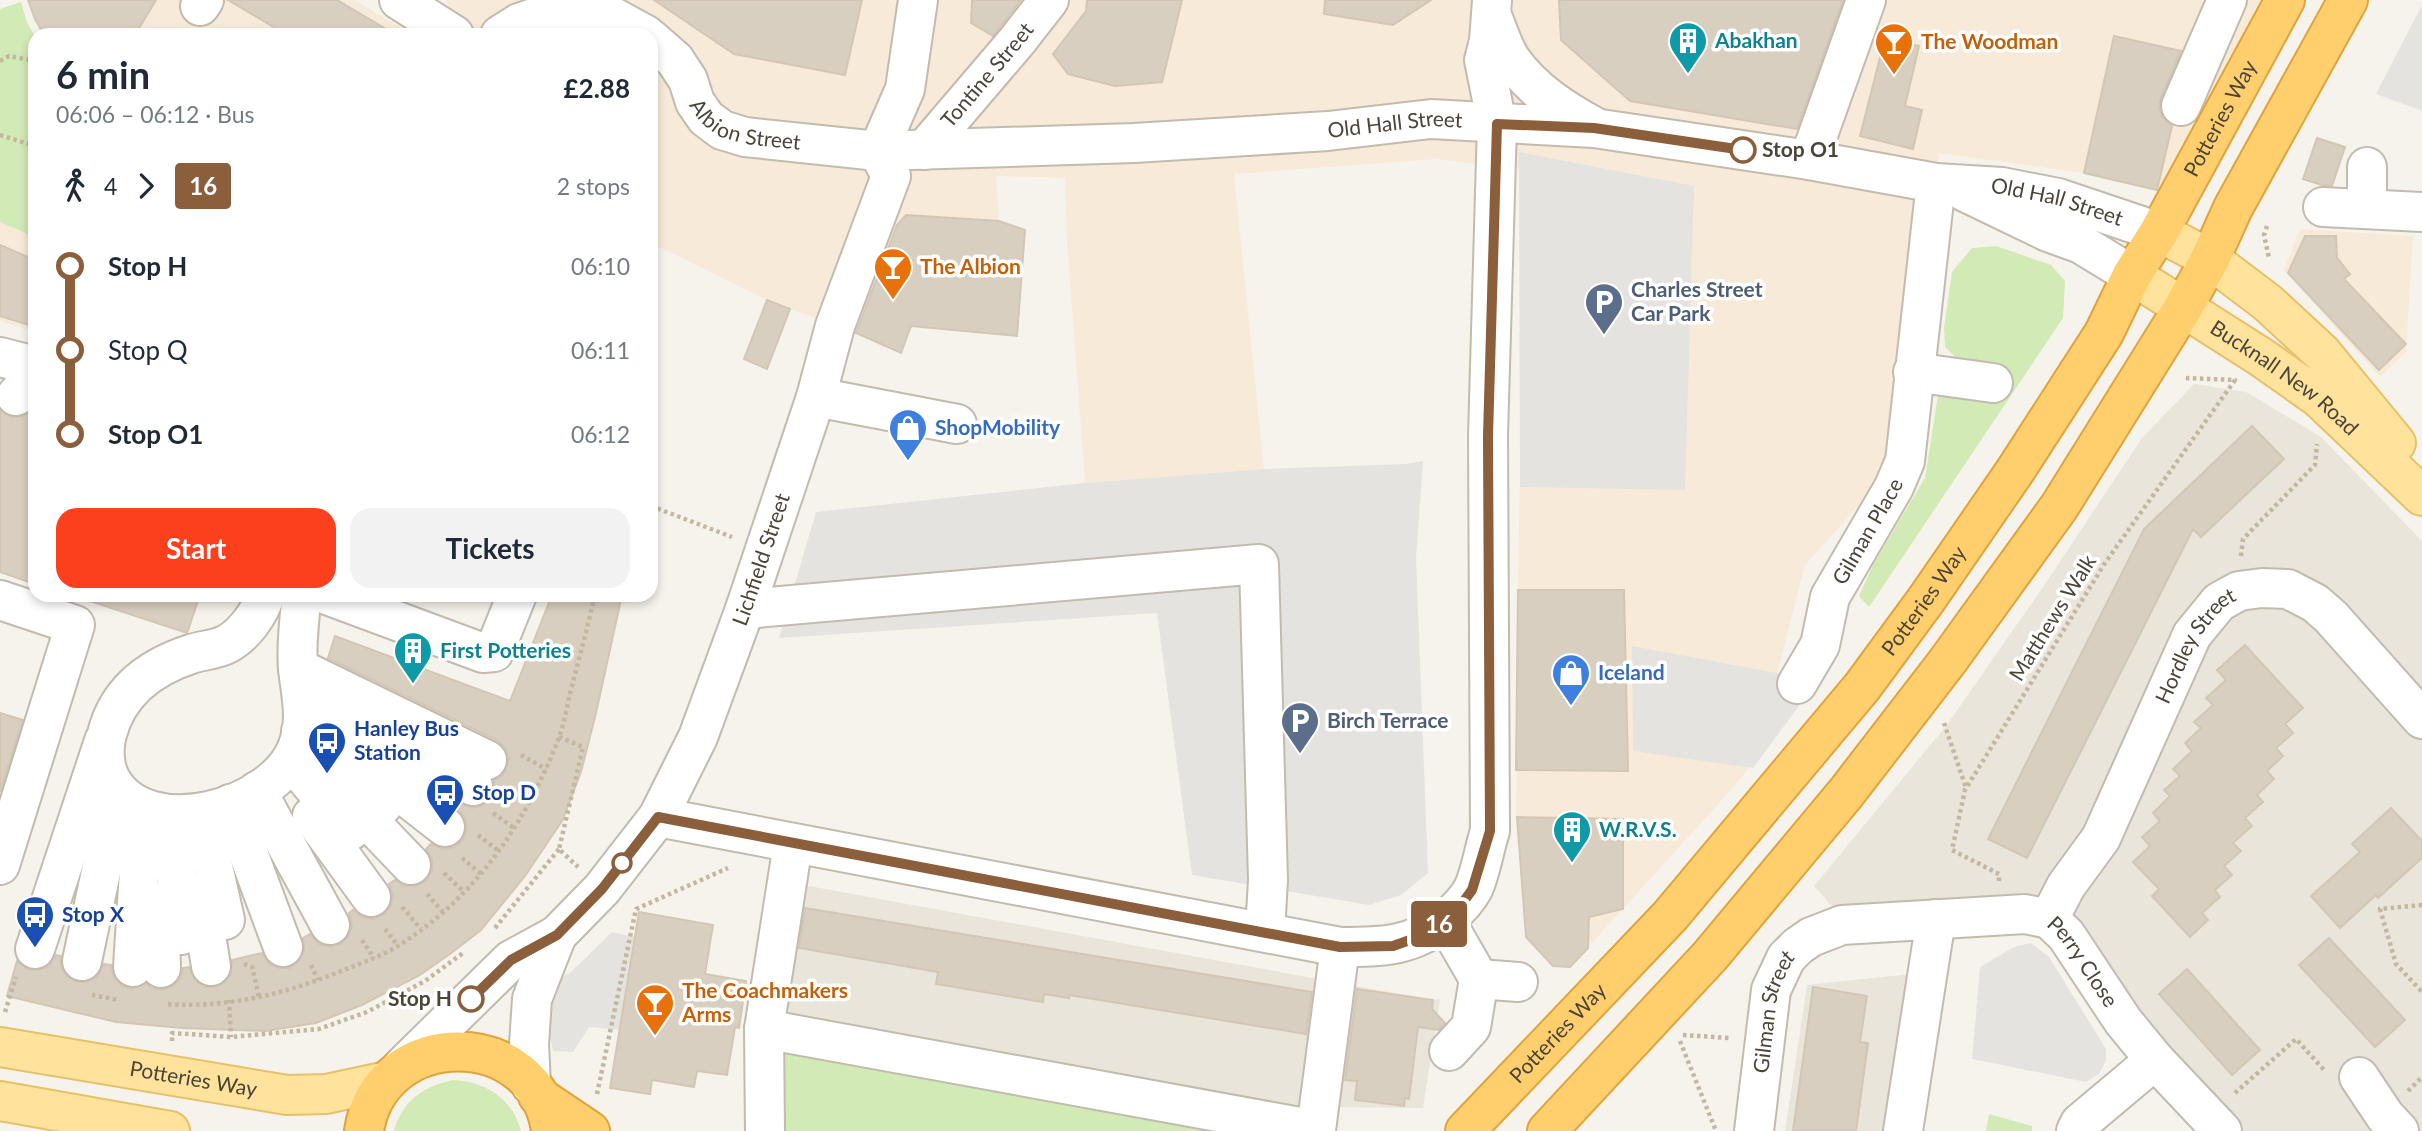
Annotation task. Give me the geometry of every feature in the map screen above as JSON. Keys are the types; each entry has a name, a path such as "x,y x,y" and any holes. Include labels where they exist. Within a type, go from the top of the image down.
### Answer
{"highway":[{"name":"Potteries Way","path":"1465,1131 1670,916 1862,687 1926,600 2015,471 2104,333 2132,275 2159,232 2226,104 2285,0"},
{"path":"1547,1131 1710,956 1854,783 1947,662 2059,507 2210,260 2233,208 2348,0"},
{"path":"363,1131 369,1111 394,1074 420,1057 459,1050 483,1053 514,1069 535,1090 547,1114 551,1131"},
{"path":"535,1090 593,1114"}],"main road":[{"name":"Bucknall New Road","path":"2159,232 2210,260 2267,303 2322,353 2422,475"},
{"name":"Bucknall New Road","path":"2132,275 2261,357 2319,398 2422,496"},
{"name":"Potteries Way","path":"6,1023 287,1095 326,1094 394,1074"},
{"path":"0,1101 170,1131"}],"street":[{"path":"399,0 442,28"},
{"path":"878,151 905,89 918,0"},
{"name":"Tontine Street","path":"924,150 1049,0"},
{"path":"1809,160 1866,0"},
{"path":"2181,106 2227,0"},
{"path":"658,817 1340,947 1393,946 1424,935 1458,909 1472,890 1490,831 1488,436 1497,124 1484,60 1492,8"},
{"path":"1492,8 1512,60 1528,79 1556,105 1594,128"},
{"name":"Albion Street","path":"502,23 519,23 545,14 606,13 639,24"},
{"name":"Albion Street","path":"658,43 675,60 688,80 695,102 706,118 722,130 745,137 878,151"},
{"name":"Old Hall Street","path":"878,151 1134,143 1328,131 1431,119 1594,128 1943,183 2002,187 2058,198 2159,232"},
{"name":"Lichfield Street","path":"394,1074 511,960 557,935 602,889 658,817 698,737 745,609 816,397 835,326 891,176 878,151"},
{"path":"2367,167 2367,209"},
{"name":"Old Hall Street","path":"1943,183 2048,232 2081,244 2132,275"},
{"name":"Gilman Place","path":"1797,684 1820,645 1830,597 1894,487 1905,461 1913,372 1943,183"},
{"path":"2323,207 2422,212"},
{"path":"1913,372 1993,383"},
{"path":"816,397 957,424"},
{"path":"745,609 1259,564 1268,880 1265,932"},
{"name":"Hordley Street","path":"2049,919 2066,886 2101,838 2192,635 2219,602 2239,592 2262,588 2288,589 2315,604 2331,617 2422,719"},
{"path":"0,600 75,625 0,865"},
{"path":"229,771 105,760 107,734 124,696 139,680 161,666 191,654 224,646 235,639 261,609 263,602"},
{"path":"271,912 229,771 298,622 301,602"},
{"path":"346,602 483,653 494,652 514,602"},
{"path":"107,734 271,912"},
{"path":"229,771 271,912"},
{"path":"229,771 271,912"},
{"path":"229,771 271,912"},
{"path":"229,771 271,912"},
{"path":"229,771 271,912"},
{"path":"229,771 271,912"},
{"path":"229,771 271,912"},
{"path":"229,771 271,912"},
{"path":"229,771 271,912"},
{"path":"765,1131 764,1029 793,844"},
{"name":"Perry Close","path":"1842,925 2025,915 2049,919 2066,934 2123,1021 2155,1060 2215,1124"},
{"path":"1903,1131 1936,919"},
{"path":"1445,920 1479,979 1471,1027 1449,1051"},
{"name":"Gilman Street","path":"1754,1131 1772,990 1786,958 1811,937 1842,925"},
{"name":"Lichfield Street","path":"535,1090 529,1044 532,999 557,935"},
{"path":"764,1029 1316,1130 1340,947"},
{"path":"1479,979 1518,982"},
{"path":"2076,1131 2080,1123 2155,1060"},
{"path":"2359,1077 2399,1131"}],"path":[{"path":"0,61 9,57 28,60"},
{"path":"0,135 28,144"},
{"path":"2267,224 2264,234 2269,261 2281,279 2267,303"},
{"path":"2184,378 2235,380 2245,384"},
{"name":"Matthews Walk","path":"2001,917 1999,874 1952,850 1966,789 2105,563 2235,380"},
{"path":"2239,592 2243,539 2315,466 2318,432"},
{"path":"658,509 766,551"},
{"path":"1940,712 1966,789"},
{"path":"487,937 559,849 583,747 559,737"},
{"path":"559,849 602,889"},
{"path":"593,1114 636,909 729,867"},
{"path":"2422,905 2380,909 2396,964 2422,992"},
{"path":"259,997 252,967 271,912"},
{"path":"6,1023 15,976 271,912"},
{"path":"172,1033 231,1037 319,1029 379,1006 425,981 466,952"},
{"path":"1716,1131 1675,1035 1765,1040"},
{"path":"2215,1124 2296,1039 2337,1085 2352,1071 2359,1077"}],"shaded area":[{"path":"156,0 354,0 402,28 139,28"},
{"path":"446,0 2262,0 2158,190 2084,173 1939,153 1891,470 1805,565 1777,673 1808,694 1731,790 1570,967 1553,966 1526,937 1516,809 1525,170 1437,159 1234,174 1264,469 1085,483 1067,242 1065,178 996,176 999,221 906,215 897,225 855,333 767,300 658,246 658,28 455,28"},
{"path":"2422,5 2422,111 2376,94"},
{"name":"Charles Street Car Park","path":"1519,152 1694,186 1685,490 1520,487"},
{"path":"0,222 28,234 28,330 0,321"},
{"path":"2300,229 2413,236 2406,352 2380,377 2284,270"},
{"path":"2194,384 2246,392 2321,437 2422,541 2422,1131 2232,1131 2070,932 1842,918 1814,886 1946,726 2142,438"},
{"name":"Birch Terrace","path":"1423,461 1416,558 1428,873 1401,895 1369,905 1192,875 1157,613 779,638 816,512 1085,483 1264,469 1406,464"},
{"name":"Iceland","path":"1632,646 1777,673 1797,684 1808,694 1753,768 1633,751"},
{"path":"798,884 1433,1000 1440,999 1423,1108 1333,1107 1334,1131 776,1044"},
{"path":"612,932 635,937 619,1030 589,1027 573,1052 553,1051 543,1006 548,983 570,973"},
{"path":"2031,943 2049,957 2106,1049 2106,1061 2099,1074 2086,1082 1972,1059 1980,967 2014,947"},
{"path":"1930,972 1907,1131 1785,1131 1807,985"}],"green space":[{"path":"21,2 30,28 28,28 28,234 0,222 0,9"},
{"path":"1996,246 2051,265 2065,281 2063,318 1869,607 1859,596 1873,565 1925,478 1939,389 1963,365 1945,347 1944,328 1952,272 1972,248"},
{"path":"776,1044 1260,1131 774,1131"},
{"path":"453,1080 476,1084 496,1094 511,1109 521,1131 394,1131 403,1111 416,1096 433,1086"},
{"path":"1989,1114 2032,1126 2032,1131 1986,1131"}],"building":[{"path":"28,0 156,0 139,28 40,28"},
{"path":"228,0 337,0 384,28 275,28"},
{"path":"654,0 862,0 845,75 734,54"},
{"path":"972,0 1021,0 993,36 971,23"},
{"path":"1087,0 1182,0 1162,82 1115,86 1068,74 1053,54 1086,11"},
{"path":"1325,0 1431,0 1393,25 1324,14"},
{"path":"1559,0 1843,0 1797,129 1630,101 1561,40"},
{"path":"2114,36 2181,51 2159,108 2163,118 2172,126 2157,190 2084,173"},
{"name":"The Woodman","path":"1885,38 1919,46 1905,106 1922,110 1913,149 1860,136"},
{"path":"2317,138 2345,147 2332,186 2303,179"},
{"path":"906,215 999,221 1025,230 1017,336 911,326 901,353 856,333 897,225"},
{"path":"2305,236 2336,236 2337,258 2350,274 2344,279 2406,344 2379,370 2288,273"},
{"path":"0,245 28,257 28,325 0,316"},
{"path":"767,300 790,309 767,369 744,359"},
{"path":"0,410 11,417 23,417 28,413 28,582 0,572"},
{"path":"2252,426 2284,459 2201,537 2193,529 2027,858 1988,839 2144,529"},
{"name":"Iceland","path":"1518,590 1624,590 1628,771 1516,770"},
{"path":"93,602 198,602 187,633"},
{"path":"549,602 620,602 581,772 562,821 525,876 481,930 420,975 362,1005 316,1023 265,1031 116,1022 7,996 17,961 27,969 39,970 49,966 56,955 61,956 61,967 67,977 78,982 88,982 98,976 104,964 111,965 114,977 122,986 132,989 146,983 151,988 162,990 173,986 181,978 183,968 189,967 195,980 204,987 215,987 225,982 231,974 232,960 262,953 270,964 279,968 290,968 299,961 304,951 303,938 310,934 319,944 330,947 340,944 348,937 352,926 349,913 353,910 362,917 373,919 384,914 391,905 393,895 389,884 395,880 404,886 416,886 427,880 432,870 432,859 426,849 431,844 443,849 454,847 462,841 467,829 465,818 458,809 461,804 472,808 483,805 491,798 495,787 493,780 500,778 506,770 509,758 505,747 497,740 328,658 335,636 510,701"},
{"path":"2245,645 2303,708 2285,724 2293,733 2276,748 2283,756 2267,771 2274,779 2257,795 2263,802 2245,818 2252,826 2233,843 2241,851 2224,866 2232,875 2215,890 2220,897 2202,913 2208,920 2190,937 2152,896 2159,889 2133,862 2150,846 2142,837 2160,821 2153,813 2170,796 2164,790 2180,776 2173,769 2192,751 2185,743 2201,728 2194,722 2213,705 2206,698 2226,680 2217,670"},
{"path":"0,713 23,720 0,792"},
{"path":"2391,808 2422,841 2422,858 2340,928 2311,896 2360,852 2352,844"},
{"name":"W.R.V.S.","path":"1517,817 1623,819 1623,909 1589,917 1588,948 1570,967 1553,966 1526,937"},
{"path":"805,908 1312,992 1306,1034 1069,995 1069,998 1044,994 1043,1002 936,984 938,972 799,948"},
{"path":"639,912 713,925 705,974 746,981 739,1028 735,1027 727,1075 697,1071 694,1087 652,1080 650,1094 610,1088"},
{"path":"2329,938 2405,1020 2375,1047 2299,965"},
{"path":"2187,969 2260,1050 2232,1075 2159,994"},
{"path":"1813,987 1867,996 1860,1042 1868,1043 1856,1131 1793,1131"},
{"path":"1357,989 1433,1000 1432,1009 1445,1023 1439,1030 1418,1027 1409,1099 1405,1098 1404,1106 1355,1100 1357,1081 1345,1080"}],"bus line":[{"name":"16","path":"471,999 511,960 557,935 602,889 658,817 1340,947 1393,946 1424,935 1458,909 1472,890 1490,831 1488,436 1497,124 1594,128 1743,150"}],"place":[{"name":"Abakhan","path":"1688,75"},
{"name":"The Woodman","path":"1894,76"},
{"name":"Stop O1","path":"1743,150"},
{"name":"The Albion","path":"893,301"},
{"name":"Charles Street Car Park","path":"1604,336"},
{"name":"ShopMobility","path":"908,462"},
{"name":"First Potteries","path":"413,685"},
{"name":"Iceland","path":"1571,707"},
{"name":"Birch Terrace","path":"1300,755"},
{"name":"Hanley Bus Station","path":"327,775"},
{"name":"Stop D","path":"445,827"},
{"name":"W.R.V.S.","path":"1572,864"},
{"name":"Stop X","path":"35,949"},
{"name":"Stop H","path":"471,999"},
{"name":"The Coachmakers Arms","path":"655,1037"}]}
